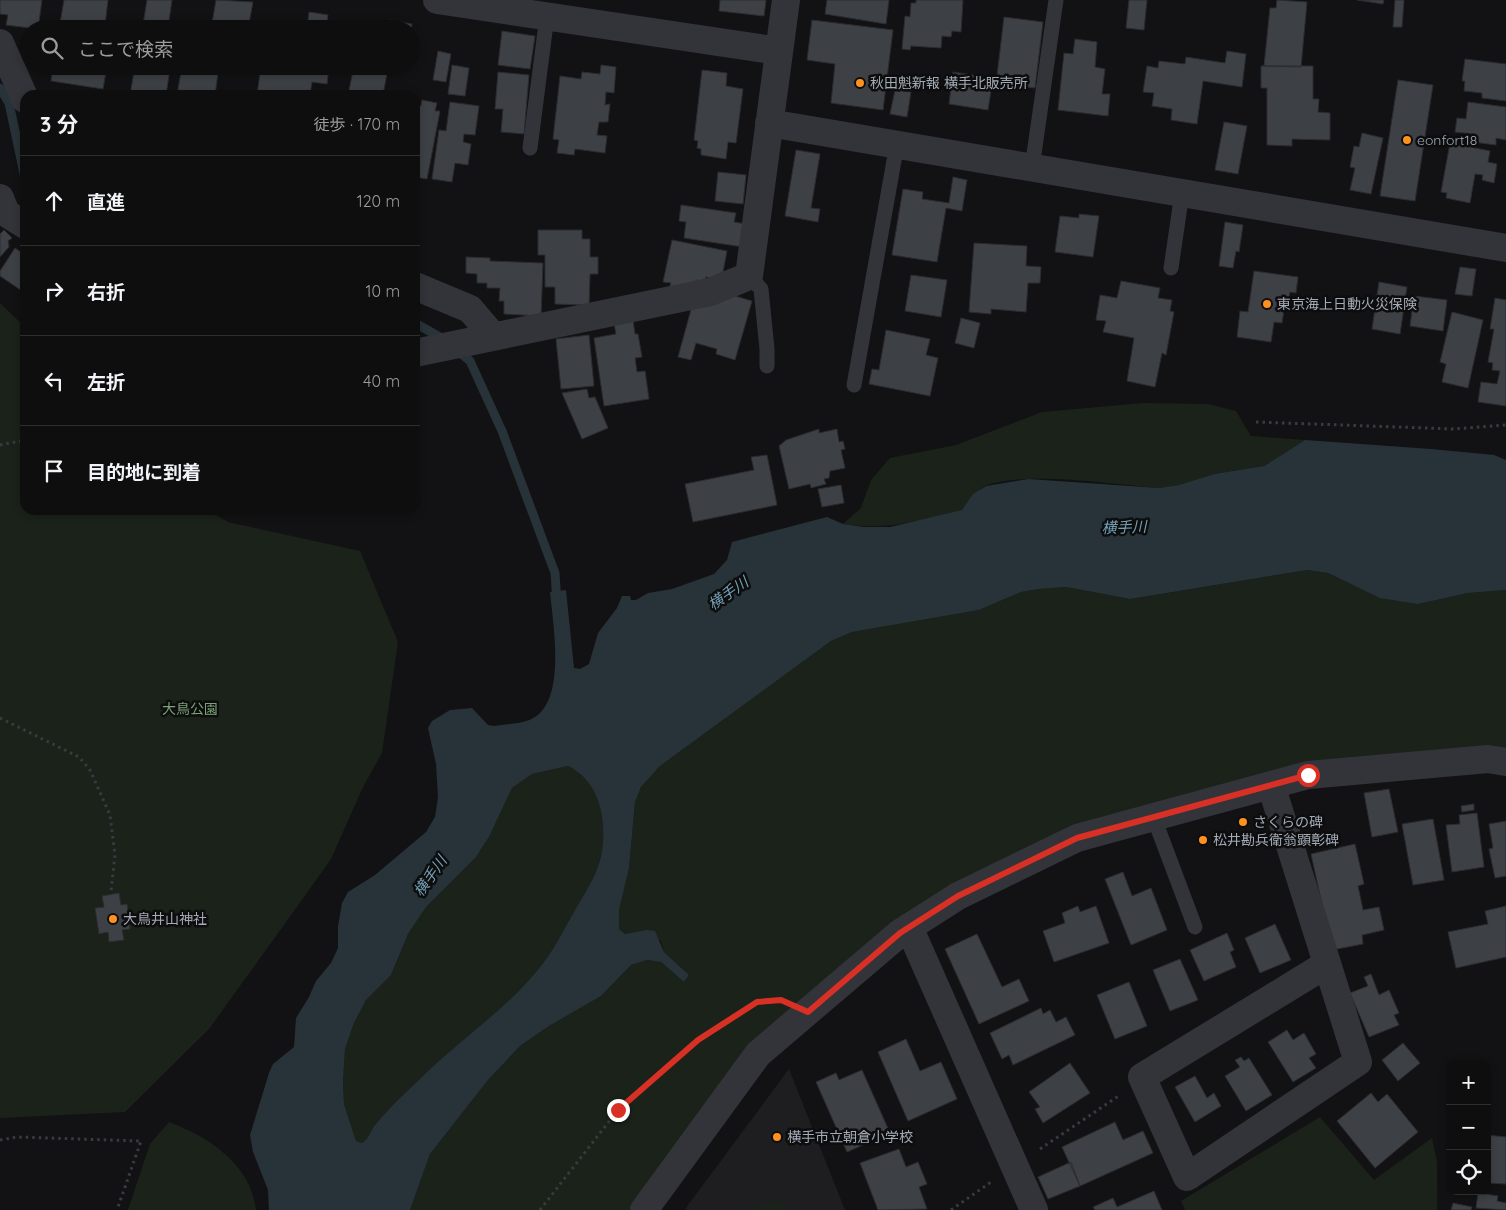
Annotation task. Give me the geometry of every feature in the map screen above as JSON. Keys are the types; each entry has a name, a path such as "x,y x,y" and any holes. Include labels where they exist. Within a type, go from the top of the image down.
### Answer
{"street":[{"path":"437,0 779,51"},
{"path":"420,352 710,292 748,276 786,0"},
{"path":"0,43 21,90"},
{"path":"769,123 1506,248"},
{"path":"0,198 6,212 20,222"},
{"path":"420,288 470,309 493,336"},
{"path":"644,1210 758,1054 910,927 958,896 1077,838 1308,775 1488,759 1506,762"},
{"path":"1271,785 1358,1062 1187,1177 1142,1077 1327,964"},
{"path":"910,927 1034,1210"}],"lane":[{"path":"1032,168 1056,0"},
{"path":"530,148 547,16"},
{"path":"854,385 897,144"},
{"path":"1171,268 1182,193"},
{"path":"748,276 761,289 768,349 767,366"},
{"path":"1154,818 1195,927"}],"path":[{"path":"1256,422 1454,429 1506,425"},
{"path":"0,445 20,441"},
{"path":"0,718 78,757 90,770 110,815 115,855 111,891"},
{"path":"540,1210 618,1110 698,1040 757,1002 781,1000 808,1012"},
{"path":"951,1210 1143,1080"},
{"path":"0,1140 17,1137 142,1141 117,1210"}],"shaded area":[{"name":"横手市立朝倉小学校","path":"789,1069 845,1210 685,1210 688,1205"}],"green space":[{"name":"大鳥公園","path":"0,303 20,322 20,515 216,515 228,522 360,551 398,642 382,753 363,787 331,859 209,1029 125,1112 0,1118"},
{"path":"1143,403 1208,404 1236,411 1251,436 1305,440 1264,466 1214,474 1179,485 1159,488 1072,480 1026,479 1005,481 983,487 964,508 952,514 886,526 843,524 861,508 871,480 890,458 956,445 1042,412"},
{"path":"1307,570 1328,573 1353,585 1418,604 1468,593 1506,590 1506,762 1308,775 1077,838 909,927 758,1054 644,1210 410,1210 430,1154 488,1080 520,1046 549,1026 601,996 631,965 647,960 661,962 684,982 689,975 664,952 661,941 646,930 625,934 619,929 619,910 629,868 635,802 641,787 660,766 831,641 852,632 979,610 1021,592 1039,589 1066,587 1130,599"},
{"path":"568,766 581,775 591,787 598,801 602,817 603,844 601,855 589,886 552,950 532,978 504,1006 443,1057 401,1097 375,1125 362,1143 356,1141 344,1104 345,1049 354,1023 366,1000 391,975 408,934 426,907 476,857 489,837 512,788 532,774"},
{"path":"1320,1117 1374,1180 1432,1138 1437,1162 1437,1210 1185,1210 1181,1201"},
{"path":"169,1122 199,1136 226,1154 246,1179 256,1210 128,1210 150,1144"},
{"path":"778,1200 788,1210 742,1210"}],"water":[{"name":"横手川","path":"1305,440 1494,455 1506,460 1506,590 1468,593 1418,604 1380,598 1328,573 1307,570 1130,599 1066,587 1039,589 1021,592 979,610 852,632 831,641 660,766 641,787 635,802 629,868 619,910 619,929 625,934 646,930 655,931 664,952 689,975 684,982 661,962 647,960 631,965 601,996 549,1026 520,1046 488,1080 430,1154 410,1210 269,1210 268,1190 253,1152 250,1135 273,1064 294,1047 296,1018 316,981 331,963 338,948 338,926 342,903 348,892 375,875 426,832 435,817 438,797 436,764 428,728 432,721 450,710 472,708 488,725 494,726 531,719 545,707 551,694 555,659 550,592 566,590 574,668 580,669 589,664 598,633 617,608 622,596 630,596 631,600 636,600 648,593 672,589 714,574 727,560 732,542 827,517 843,524 864,527 890,527 962,510 973,494 986,486 1028,479 1159,488 1179,485 1214,474 1264,466","holes":["568,766 587,781 598,801 602,817 603,844 594,876 556,943 531,978 504,1006 443,1057 401,1097 375,1125 362,1143 356,1141 344,1104 345,1049 354,1023 366,1000 391,975 408,934 426,907 476,857 489,837 512,788 532,774"]}],"building":[{"path":"0,0 42,0 39,20 20,20 20,27 6,25 8,15 0,14"},
{"path":"64,0 108,0 106,20 61,20"},
{"path":"147,0 172,0 169,20 144,20"},
{"path":"216,0 253,2 250,20 213,20"},
{"path":"720,0 766,0 764,16 719,11"},
{"path":"827,0 889,0 886,24 825,14"},
{"path":"916,0 963,0 961,32 952,31 951,37 942,36 941,48 911,46 910,50 902,49 905,16 910,17 911,3 916,3"},
{"path":"1129,0 1147,0 1144,30 1126,28"},
{"path":"1277,0 1307,2 1301,67 1264,66 1270,8 1276,8"},
{"path":"1357,0 1384,0 1383,4"},
{"path":"1395,0 1404,0 1402,27 1393,27"},
{"path":"309,12 328,15 327,20 308,20"},
{"path":"1004,17 1043,22 1035,88 996,84"},
{"name":"秋田魁新報 横手北販売所","path":"812,20 893,30 883,110 831,103 835,64 807,60"},
{"path":"502,31 535,36 530,69 498,65"},
{"path":"1075,39 1097,42 1095,67 1105,69 1102,94 1110,94 1108,116 1058,110 1064,53 1073,54"},
{"path":"438,51 451,54 446,82 433,80"},
{"path":"1227,51 1246,54 1242,87 1203,81 1197,124 1171,120 1172,109 1152,106 1154,93 1143,92 1147,66 1158,68 1159,61 1185,64 1186,57 1225,63"},
{"path":"1465,59 1506,64 1506,101 1482,98 1482,93 1464,91 1465,81 1462,81"},
{"path":"452,65 469,68 465,96 448,94"},
{"path":"601,65 616,67 614,93 606,92 605,105 610,104 608,122 599,122 597,135 607,136 605,153 575,149 574,155 557,153 559,140 553,139 560,76 581,79 582,72 600,74"},
{"path":"1261,66 1313,66 1313,99 1319,99 1318,112 1330,113 1330,140 1292,139 1292,146 1267,145 1267,88 1261,88"},
{"path":"702,70 727,73 726,86 743,89 736,143 728,142 726,159 701,155 701,149 697,148 698,141 694,140"},
{"path":"498,72 529,75 524,134 501,132 503,109 495,109"},
{"path":"953,72 993,78 988,110 949,104"},
{"path":"52,75 105,75 103,89 51,81"},
{"path":"133,75 169,75 167,90 131,90"},
{"path":"180,75 218,75 216,90 178,90"},
{"path":"260,75 328,75 327,84 312,82 311,90 258,90"},
{"path":"352,75 387,75 384,90 349,90"},
{"name":"eonfort18","path":"1398,80 1433,85 1415,201 1380,196"},
{"path":"895,90 911,92 907,117 890,114"},
{"path":"422,100 437,103 435,111 440,111 427,179 420,178"},
{"path":"450,102 479,106 475,135 464,134 463,142 471,144 468,165 455,163 452,182 432,179 439,130 446,131"},
{"path":"1468,102 1506,107 1506,140 1496,138 1496,145 1473,142 1474,134 1455,132 1457,118 1466,119"},
{"path":"1224,122 1247,126 1238,174 1215,170"},
{"path":"1362,133 1383,138 1371,194 1350,190 1355,168 1350,167 1354,146 1359,147"},
{"path":"1450,143 1490,151 1488,162 1497,164 1494,183 1482,180 1483,175 1475,174 1470,203 1446,198 1447,193 1441,192"},
{"path":"796,150 820,154 811,208 820,209 818,222 785,216"},
{"path":"718,172 746,175 743,204 715,201"},
{"path":"953,177 967,180 962,211 946,208 937,262 892,255 903,189 923,192 922,199 949,203"},
{"path":"681,205 736,213 734,222 746,224 743,247 684,238 686,222 679,221"},
{"path":"1079,214 1099,216 1093,257 1055,252 1060,216 1079,218"},
{"path":"1225,222 1243,225 1239,252 1236,251 1233,268 1219,266"},
{"path":"4,230 12,238 8,241 9,247 0,257 0,234"},
{"path":"538,230 582,230 582,239 590,239 590,257 598,257 598,274 590,274 589,305 555,304 555,287 545,287 545,255 538,255"},
{"path":"672,240 727,251 723,272 712,278 706,277 705,282 696,280 695,286 669,288 671,283 663,282"},
{"path":"974,243 1027,246 1026,266 1041,267 1040,283 1028,283 1026,312 991,309 991,314 969,312"},
{"path":"15,248 20,252 20,290 0,276 0,271"},
{"path":"466,257 490,258 490,261 543,263 541,316 504,314 504,301 499,301 500,288 487,288 487,283 477,283 477,274 466,273"},
{"path":"1460,267 1476,269 1472,296 1455,294"},
{"name":"東京海上日動火災保険","path":"1254,271 1298,277 1296,293 1290,292 1289,297 1286,297 1282,323 1274,322 1271,342 1237,337 1240,311 1248,312"},
{"path":"911,275 947,280 941,317 905,311"},
{"path":"1121,281 1160,288 1158,298 1172,300 1170,311 1174,312 1166,355 1162,353 1155,387 1127,381 1134,338 1103,332 1106,321 1096,320 1100,295 1117,298"},
{"path":"1379,282 1407,287 1400,334 1372,329"},
{"path":"725,293 752,301 735,360 716,354 717,349 696,343 691,360 678,357 692,306 700,304 709,306 711,298"},
{"path":"1414,296 1447,300 1443,331 1410,326"},
{"path":"1495,298 1506,300 1506,406 1478,402 1481,382 1497,384 1500,371 1492,370 1493,363 1488,362 1494,329 1490,329"},
{"path":"1452,312 1483,320 1468,388 1442,382 1446,364 1440,362"},
{"path":"961,318 980,323 974,348 955,343"},
{"path":"633,320 635,334 638,334 642,357 635,358 637,372 645,371 649,399 604,406 594,338 616,334 614,323"},
{"path":"886,330 930,339 926,355 938,358 930,396 869,384 872,369 879,370"},
{"path":"589,335 594,386 561,389 556,339"},
{"path":"587,389 589,398 595,397 608,428 582,439 562,393"},
{"path":"819,429 819,433 837,429 839,442 843,441 845,449 841,450 845,468 830,471 829,478 824,479 826,484 811,488 810,484 789,489 779,446 786,440"},
{"path":"767,455 777,505 693,522 685,484 754,470 751,457"},
{"path":"841,485 844,503 822,507 818,489"},
{"path":"1389,789 1398,832 1372,837 1364,793"},
{"path":"1474,804 1474,810 1462,812 1461,806"},
{"path":"1477,813 1484,867 1452,872 1446,825 1460,824 1459,815"},
{"path":"1433,819 1444,880 1413,885 1402,824"},
{"path":"1506,821 1506,876 1495,878 1489,849 1493,848 1489,824"},
{"path":"1355,844 1364,884 1358,886 1363,910 1379,907 1384,930 1362,935 1363,944 1332,950 1311,854"},
{"path":"1123,872 1132,896 1151,888 1167,930 1131,945 1105,879"},
{"name":"大鳥井山神社","path":"119,893 121,905 127,904 130,929 122,930 124,940 109,942 108,932 99,934 95,908 104,907 102,896"},
{"path":"1078,906 1080,912 1096,906 1109,943 1054,962 1043,931 1065,923 1062,913"},
{"path":"1506,906 1506,957 1456,968 1448,932 1488,924 1485,911"},
{"path":"1275,924 1291,960 1260,973 1245,938"},
{"path":"1227,933 1234,950 1230,952 1236,967 1204,981 1190,950"},
{"path":"977,934 1002,987 1019,979 1029,1001 979,1024 945,949"},
{"path":"1180,959 1198,1000 1170,1011 1153,970"},
{"path":"1371,974 1379,995 1389,990 1399,1013 1394,1015 1399,1025 1369,1037 1350,993 1368,986 1364,977"},
{"path":"1129,982 1147,1026 1115,1039 1097,995"},
{"path":"1041,1008 1043,1014 1050,1010 1056,1022 1066,1017 1075,1035 1013,1065 1009,1055 1002,1059 990,1033"},
{"path":"1287,1030 1293,1040 1304,1033 1316,1054 1309,1058 1316,1068 1293,1082 1268,1042"},
{"path":"906,1039 920,1071 941,1062 957,1099 908,1121 878,1052"},
{"path":"1403,1043 1420,1063 1398,1081 1382,1060"},
{"path":"1241,1057 1244,1061 1249,1058 1272,1095 1246,1111 1225,1076 1240,1067 1235,1060"},
{"path":"1070,1063 1090,1093 1043,1123 1035,1109 1040,1107 1029,1092"},
{"path":"862,1070 890,1133 847,1152 816,1082 836,1073 839,1080"},
{"path":"1195,1076 1207,1098 1214,1093 1221,1106 1195,1122 1175,1087"},
{"path":"1371,1093 1378,1102 1387,1094 1418,1132 1375,1168 1337,1121"},
{"path":"1115,1122 1123,1140 1143,1131 1153,1153 1080,1186 1062,1147"},
{"path":"1491,1135 1506,1137 1506,1184 1491,1183"},
{"path":"899,1149 906,1167 918,1162 927,1184 919,1187 927,1209 878,1210 860,1163"},
{"path":"1071,1162 1080,1186 1048,1199 1038,1177"},
{"path":"1154,1191 1162,1210 1095,1210 1093,1207 1113,1198 1117,1207"},
{"path":"1478,1195 1498,1196 1497,1201 1506,1203 1506,1210 1476,1208"},
{"path":"1453,1203 1472,1207 1471,1210 1451,1210"}],"waterway":[{"path":"0,88 9,103 20,155"},
{"path":"420,326 445,340"},
{"path":"457,350 470,361 502,431 555,573 557,602"}],"place":[{"name":"秋田魁新報 横手北販売所","path":"860,83"},
{"name":"eonfort18","path":"1407,140"},
{"name":"東京海上日動火災保険","path":"1267,304"},
{"name":"さくらの碑","path":"1243,822"},
{"name":"松井勘兵衛翁顕彰碑","path":"1203,840"},
{"name":"大鳥井山神社","path":"113,919"},
{"name":"横手市立朝倉小学校","path":"777,1137"}],"route":[{"path":"618,1110 698,1040 757,1002 781,1000 808,1012 900,933 958,896 1077,838 1308,775"}]}
